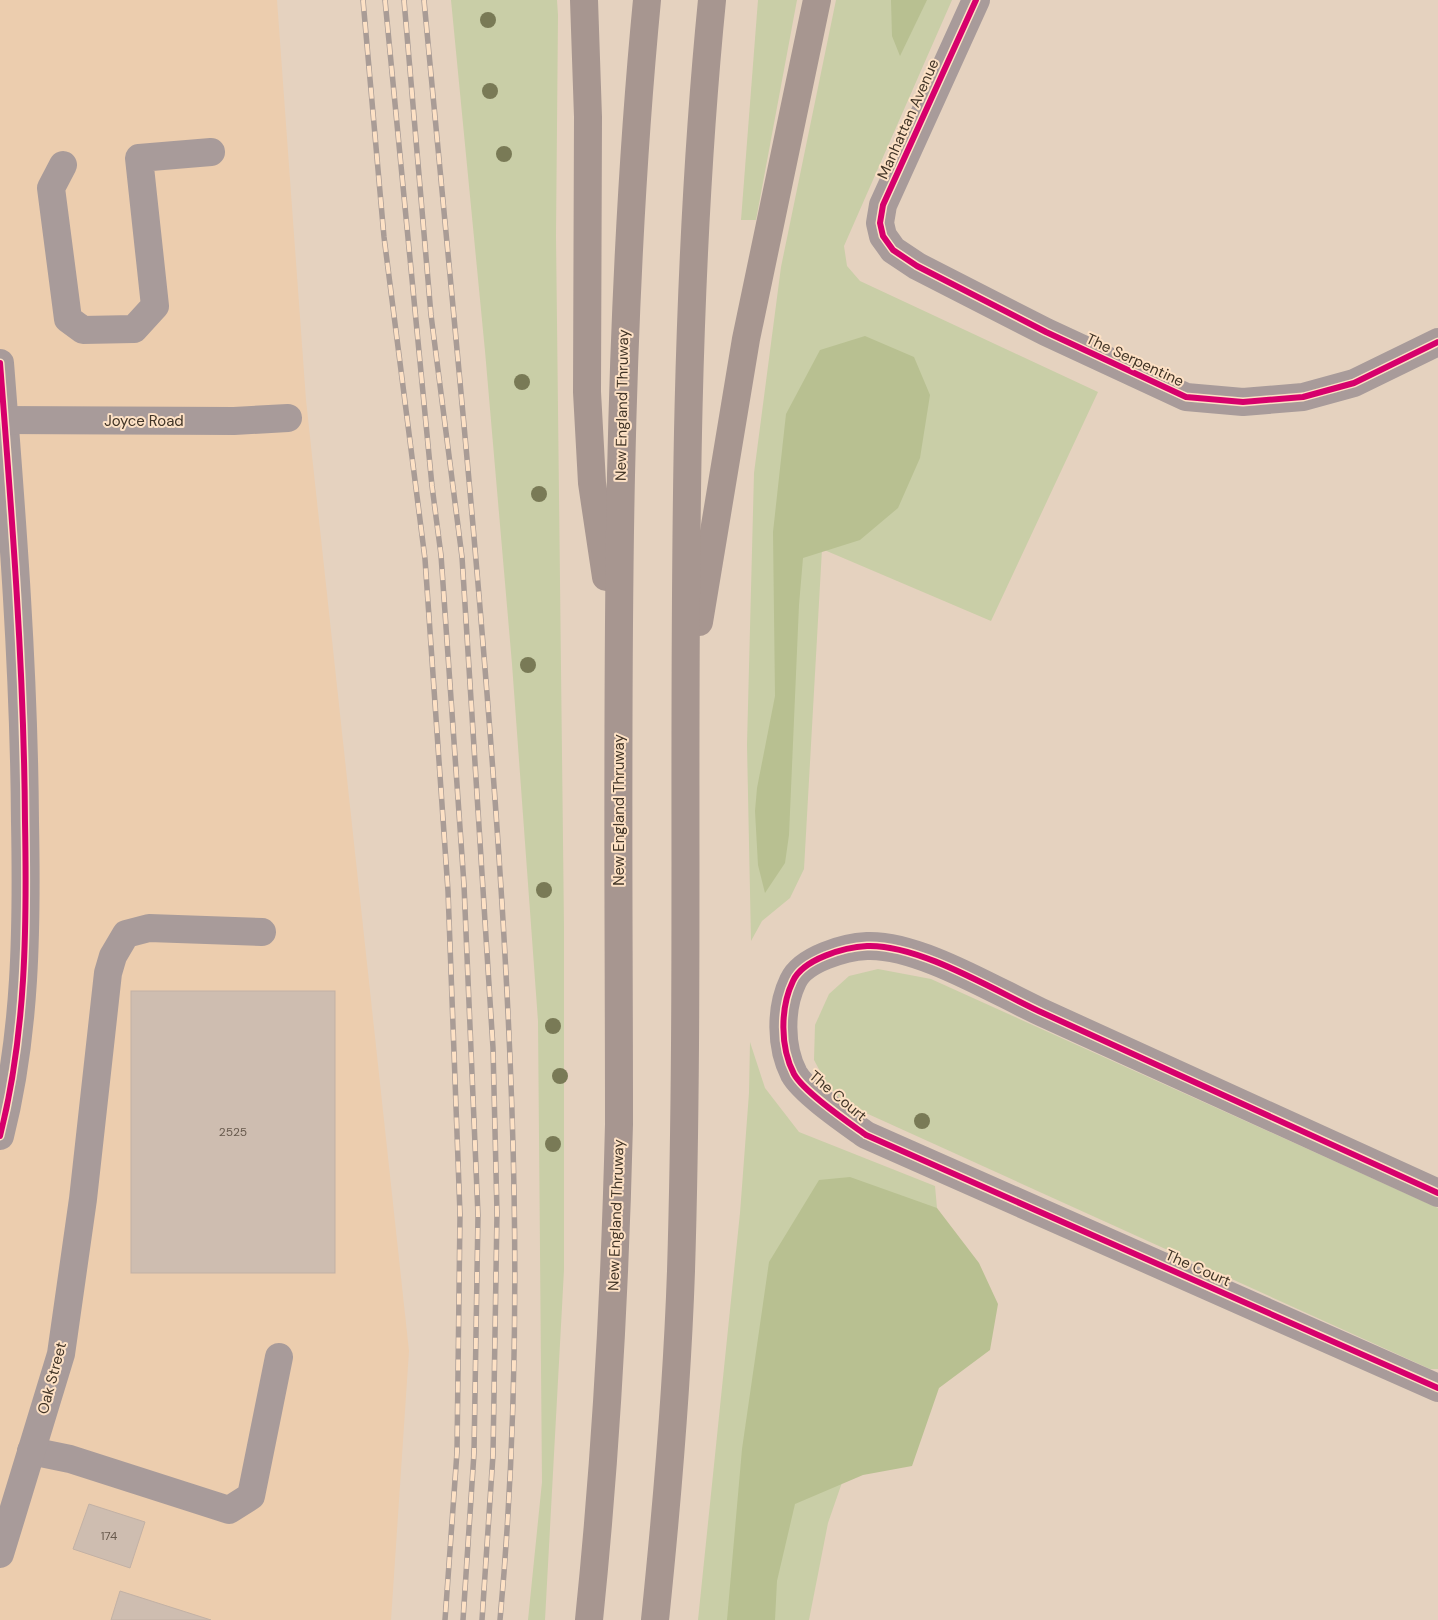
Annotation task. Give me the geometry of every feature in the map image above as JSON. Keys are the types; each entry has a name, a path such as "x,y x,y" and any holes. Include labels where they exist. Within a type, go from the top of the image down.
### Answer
{"highway":[{"path":"584,0 588,117 587,392 592,483 619,672"},
{"name":"New England Thruway","path":"589,1620 604,1466 616,1237 619,1124 619,672 622,387 632,161 646,0"},
{"path":"655,1620 673,1406 680,1274 685,1048 685,707 688,367 700,136 712,0"},
{"path":"685,707 746,339 817,0"}],"street":[{"name":"Manhattan Avenue","path":"893,250 883,236 880,223 883,205 976,0"},
{"path":"63,165 51,188 68,319 83,330 134,328 155,306 139,158 211,152"},
{"name":"The Serpentine","path":"893,250 917,266 1046,332 1186,398 1243,402 1303,397 1354,383 1438,342"},
{"path":"0,363 2,420 19,599 25,767 26,884 23,1000 7,1108 0,1136"},
{"name":"Joyce Road","path":"2,420 234,421 288,418"},
{"name":"Oak Street","path":"0,1554 61,1354 83,1199 108,973 113,956 126,934 149,928 262,932"},
{"name":"The Court","path":"1438,1193 1004,995 918,953 868,946 836,951 818,958 793,980 783,1019 786,1046 794,1075 822,1102 866,1135 1438,1388"},
{"path":"31,1451 70,1459 228,1510 251,1496 279,1357"}],"shaded area":[{"path":"0,0 277,0 306,400 409,1351 391,1620 0,1620"}],"green space":[{"path":"451,0 557,0 558,15 556,236 564,927 564,1270 545,1620 528,1620 542,1482 538,1021 512,664 485,351"},
{"path":"758,0 797,0 756,220 741,220"},
{"path":"836,0 952,0 844,246 847,266 860,281 1098,392 991,621 822,549 804,869 790,898 762,921 751,941 747,745 754,473 781,267"},
{"path":"891,0 927,0 900,56 892,36"},
{"path":"865,336 914,357 930,395 920,458 898,508 860,540 803,558 799,605 789,835 785,863 765,893 758,865 755,811 757,788 775,696 773,532 786,414 820,350"},
{"path":"878,969 931,979 1438,1208 1438,1369 1430,1369 846,1104 828,1086 814,1060 815,1025 829,994 849,976"},
{"path":"750,1042 765,1088 799,1132 935,1186 937,1208 828,1523 809,1620 698,1620 740,1213 749,1093"},
{"path":"850,1177 937,1208 979,1263 998,1304 990,1350 939,1388 912,1466 863,1475 795,1504 777,1581 775,1620 727,1620 742,1449 769,1262 819,1180"}],"building":[{"path":"131,991 335,991 335,1273 131,1273"},
{"path":"89,1504 145,1522 130,1568 73,1549"},
{"path":"120,1591 211,1620 111,1620"}],"railway":[{"path":"363,0 384,237 425,559 448,891 460,1214 457,1452 445,1620"},
{"path":"385,0 432,486 441,555 464,885 478,1215 474,1453 463,1620"},
{"path":"404,0 431,315 462,557 493,1048 497,1213 493,1455 482,1620"},
{"path":"424,0 478,579 507,984 514,1196 515,1302 513,1408 500,1620"}],"cycle path":[{"path":"976,0 883,205 880,223 883,236 893,250 917,266 1046,332 1186,397 1243,402 1303,397 1354,383 1438,342"},
{"path":"0,363 20,649 26,861 25,941 20,1020 9,1098 0,1136"},
{"path":"1438,1193 1043,1013 956,970 910,953 888,947 867,946 837,952 806,966 798,973 789,992 783,1028 786,1052 794,1074 816,1098 866,1135 1438,1388"}]}
